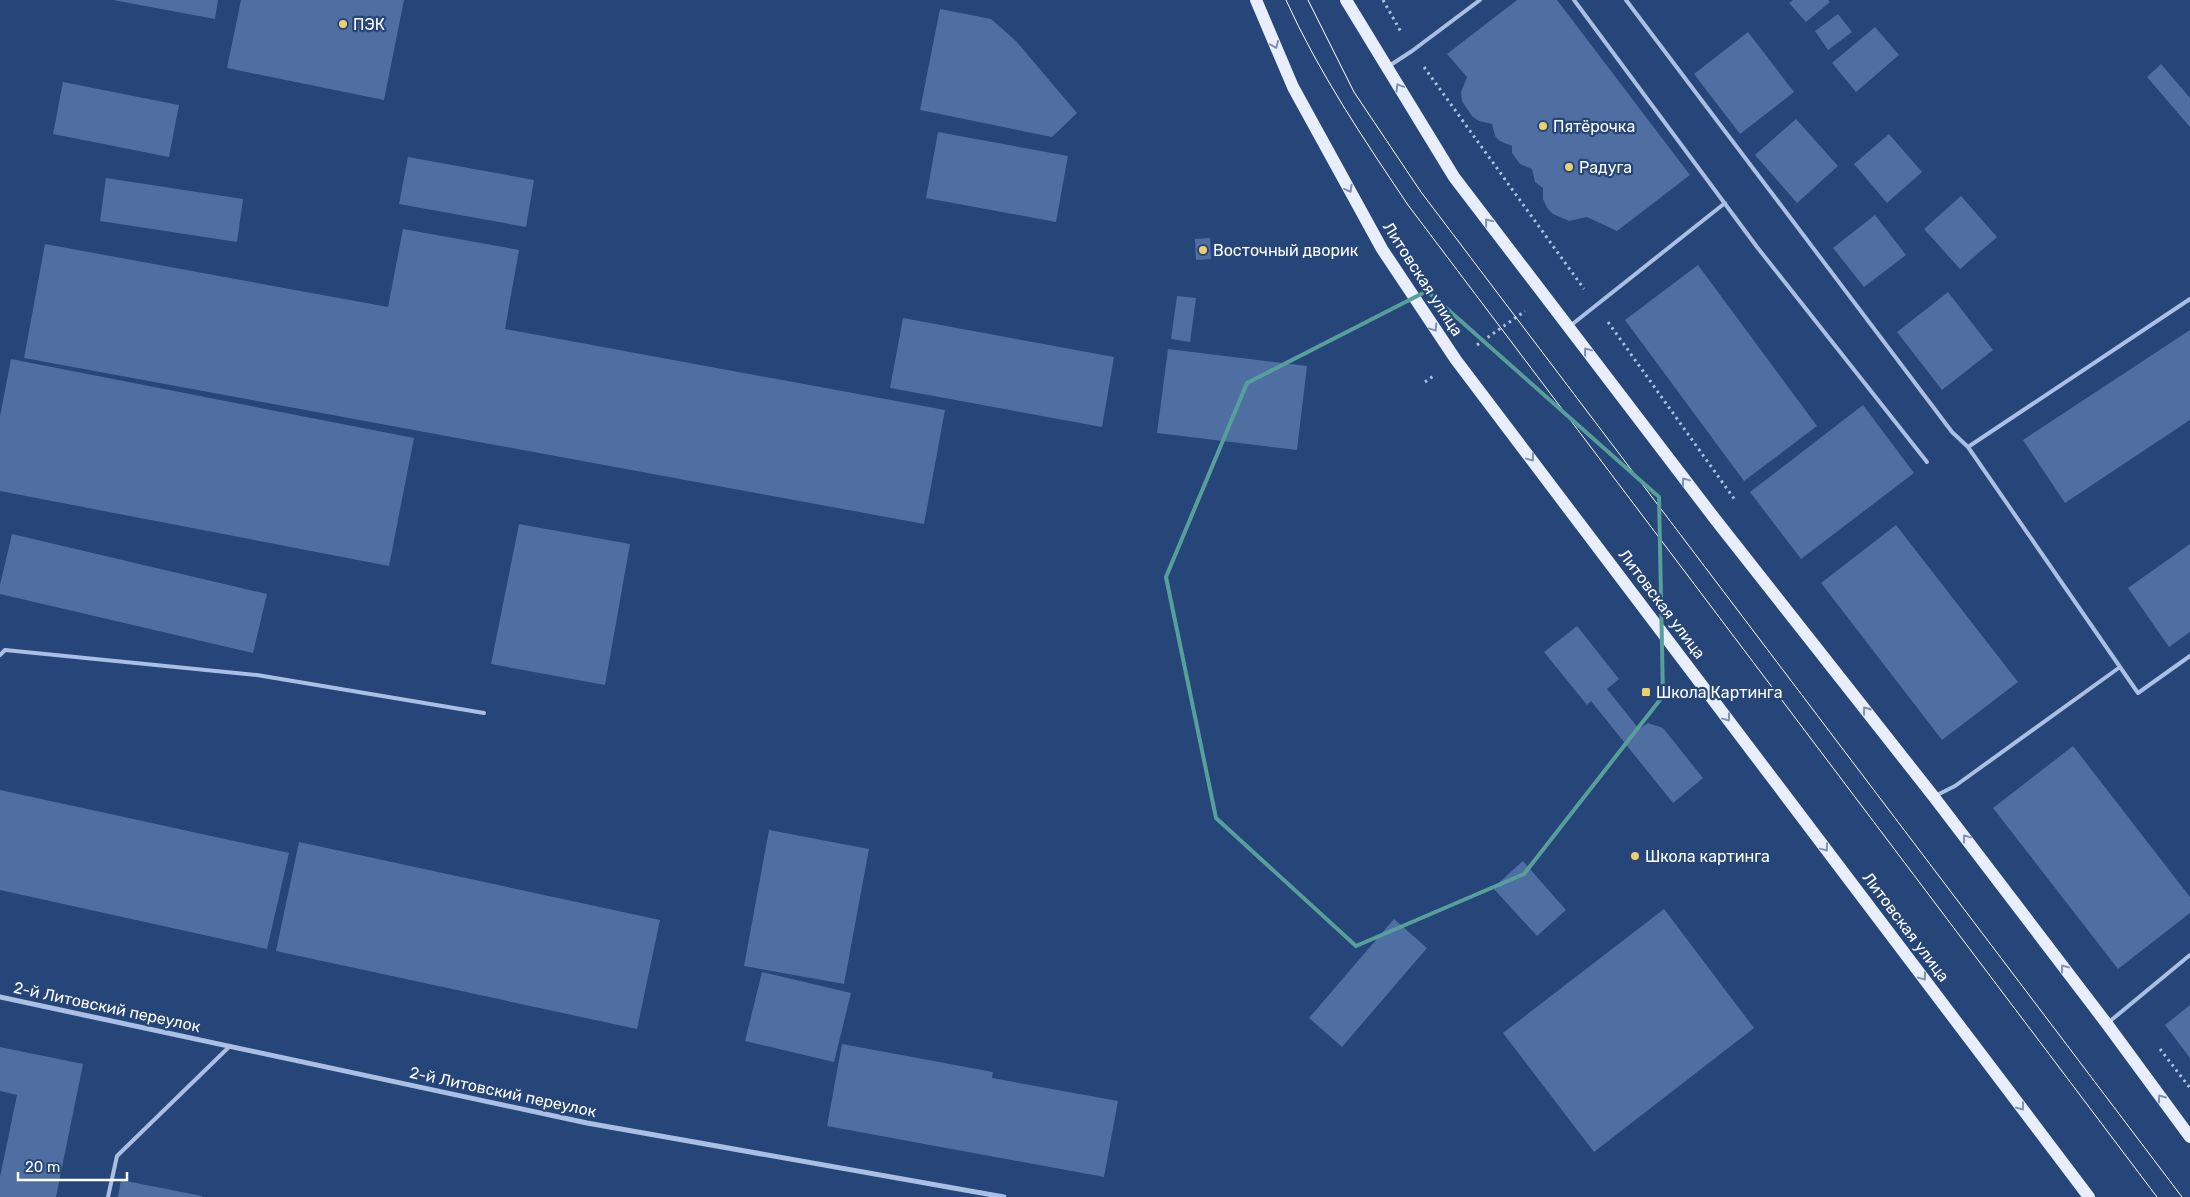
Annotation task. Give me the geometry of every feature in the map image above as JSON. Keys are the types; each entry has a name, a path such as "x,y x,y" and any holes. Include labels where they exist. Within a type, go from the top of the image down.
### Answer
{"main road":[{"name":"Литовская улица","path":"1256,0 1293,87 1377,240 1456,360 2089,1197"},
{"path":"1346,0 1454,177 1715,520 1934,796 2190,1137"}],"street":[{"name":"2-й Литовский переулок","path":"0,997 587,1123 1004,1197"}],"lane":[{"path":"1387,67 1412,51 1480,0"},
{"path":"1574,0 1757,247 1927,462"},
{"path":"1626,0 1952,432 1968,447 2138,692 2190,656"},
{"path":"1569,326 1725,203"},
{"path":"1968,447 2190,299"},
{"path":"0,655 5,650 257,675 484,713"},
{"path":"1934,796 1955,786 2120,667"},
{"path":"2107,1024 2190,954"},
{"path":"108,1197 117,1156 230,1046"}],"path":[{"path":"1383,0 1412,51 1740,507"},
{"path":"1425,382 1574,276"},
{"path":"2156,1044 2190,1088"}],"highlighted area":[{"path":"1427,291 1659,497 1663,696 1524,874 1356,946 1216,818 1166,577 1247,383"}],"building":[{"path":"113,0 218,0 215,19"},
{"path":"241,0 404,0 384,100 227,68"},
{"path":"1517,0 1557,0 1690,175 1617,231 1587,217 1569,221 1553,214 1547,208 1543,199 1543,188 1535,182 1532,169 1520,164 1512,153 1512,146 1500,141 1495,136 1492,124 1479,121 1472,116 1462,101 1461,92 1467,77 1447,54"},
{"path":"1793,0 1828,0 1830,2 1806,22 1789,3"},
{"path":"940,9 991,19 1016,41 1077,113 1052,137 920,110"},
{"path":"1838,14 1852,32 1828,50 1815,31"},
{"path":"1875,27 1899,55 1856,92 1832,63"},
{"path":"1748,32 1794,92 1740,134 1694,74"},
{"path":"2161,64 2190,98 2190,127 2147,77"},
{"path":"63,82 179,105 169,157 53,134"},
{"path":"1796,119 1838,166 1797,203 1755,155"},
{"path":"938,132 1068,156 1056,222 926,198"},
{"path":"1889,134 1922,172 1887,203 1854,164"},
{"path":"408,157 534,180 526,227 399,204"},
{"path":"106,178 243,199 237,242 100,221"},
{"path":"1961,196 1997,237 1960,269 1924,229"},
{"path":"1875,215 1906,255 1864,287 1833,248"},
{"path":"403,229 519,250 505,329 945,410 924,524 24,358 45,244 388,307"},
{"path":"1210,238 1211,259 1196,260 1195,239"},
{"path":"1698,265 1817,426 1744,481 1625,320"},
{"path":"1948,292 1993,350 1942,390 1897,332"},
{"path":"1177,296 1196,298 1190,342 1171,339"},
{"path":"903,318 1114,357 1102,427 890,388"},
{"path":"2190,330 2190,420 2065,503 2023,440"},
{"path":"1168,349 1307,366 1297,450 1157,433"},
{"path":"11,359 414,438 389,566 0,491 0,416"},
{"path":"1863,405 1914,473 1801,559 1750,492"},
{"path":"519,524 630,544 605,685 491,664"},
{"path":"1896,525 2018,682 1942,740 1821,583"},
{"path":"12,534 267,594 253,653 0,594 0,585"},
{"path":"2190,544 2190,632 2169,647 2128,588"},
{"path":"1577,626 1619,679 1607,689 1639,729 1648,723 1663,728 1703,778 1673,803 1591,701 1587,705 1544,652"},
{"path":"2073,746 2190,897 2190,913 2118,969 1993,808"},
{"path":"0,790 289,853 267,949 0,890"},
{"path":"769,830 869,849 844,984 744,966"},
{"path":"299,842 660,920 637,1029 276,951"},
{"path":"1523,861 1566,910 1537,936 1493,888"},
{"path":"1664,909 1754,1028 1594,1152 1503,1033"},
{"path":"1394,919 1427,948 1342,1047 1309,1018"},
{"path":"762,972 851,993 834,1062 745,1041"},
{"path":"2190,1005 2190,1058 2165,1025"},
{"path":"842,1044 993,1072 992,1078 1118,1101 1104,1177 827,1126"},
{"path":"0,1047 83,1064 56,1197 0,1197 0,1177 17,1095 0,1091"},
{"path":"121,1180 202,1196 202,1197 118,1197"}],"tram line":[{"path":"1286,0 1327,79 1358,130 1408,205 2157,1197"},
{"path":"1308,0 1354,92 1421,192 2182,1197"}],"place":[{"name":"ПЭК","path":"343,24"},
{"name":"Пятёрочка","path":"1543,126"},
{"name":"Радуга","path":"1569,167"},
{"name":"Восточный дворик","path":"1203,250"},
{"name":"Школа Картинга","path":"1646,692"},
{"name":"Школа картинга","path":"1635,856"}]}
